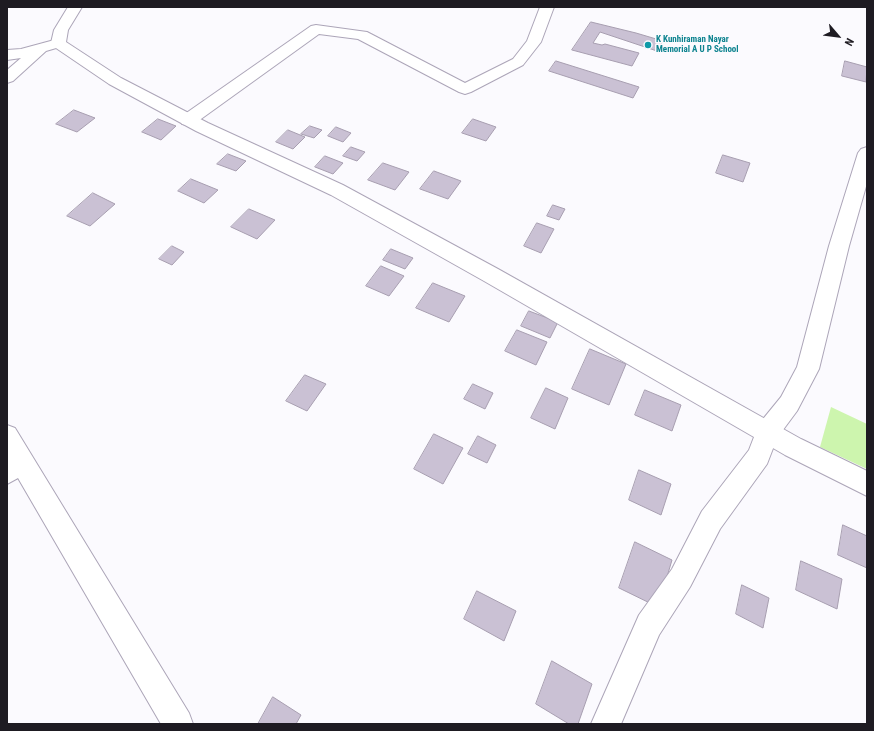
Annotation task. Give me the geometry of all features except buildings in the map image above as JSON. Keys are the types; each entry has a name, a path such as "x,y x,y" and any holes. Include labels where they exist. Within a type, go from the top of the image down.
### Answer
{"street":[{"path":"7,78 51,45 75,7"},
{"path":"188,120 316,29 362,35 465,89 518,62 534,42 547,7"},
{"path":"7,55 22,53 51,45 188,120 337,190 491,275 793,447 867,484"},
{"path":"606,724 649,625 681,578 711,520 758,456 767,432 789,404 808,369 839,246 867,153"},
{"path":"7,436 14,466 178,724"}],"green space":[{"path":"831,407 867,424 867,469 820,447"}],"place":[{"name":"K Kunhiraman Nayar Memorial A U P School","path":"648,45"}]}
